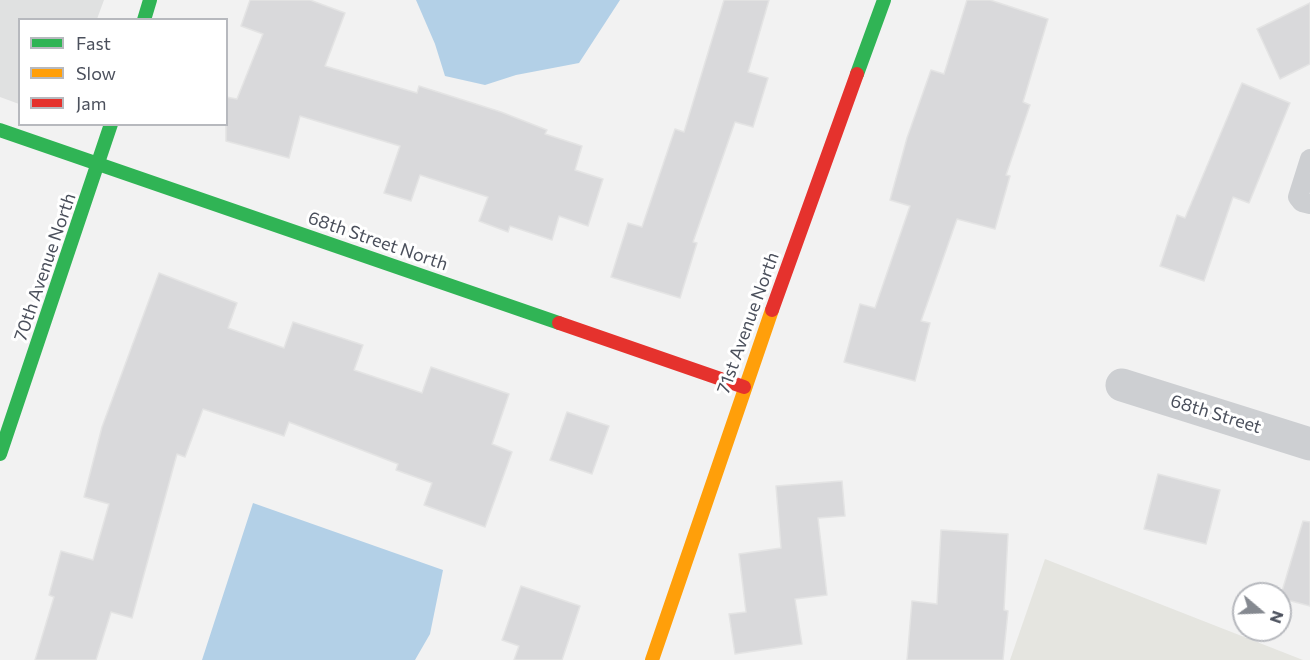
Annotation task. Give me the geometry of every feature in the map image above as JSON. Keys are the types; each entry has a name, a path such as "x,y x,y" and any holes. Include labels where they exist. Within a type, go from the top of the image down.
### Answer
{"street":[{"path":"145,18 150,0"},
{"name":"71st Avenue North","path":"651,660 744,387 884,0"},
{"name":"70th Avenue North","path":"0,454 110,126"},
{"name":"68th Street North","path":"0,130 744,387"},
{"name":"68th Street","path":"1122,385 1310,444"}],"lane":[{"path":"1310,159 1298,197 1302,202 1310,204"}],"shaded area":[{"path":"0,0 104,0 97,18 18,18 18,104 0,97"},
{"path":"1045,559 1232,632 1232,642 1257,642 1303,660 1010,660"}],"water":[{"path":"416,0 620,0 579,63 516,75 485,85 445,76 435,44"},
{"path":"253,503 443,570 430,634 415,660 202,660"}],"building":[{"path":"250,0 310,0 345,13 325,66 417,93 419,86 501,112 547,130 545,134 582,146 575,170 603,179 588,226 559,216 552,240 510,226 508,232 479,221 488,197 420,175 411,201 384,193 400,146 300,116 289,158 226,141 228,97 237,99 263,34 241,26"},
{"path":"724,0 769,0 748,72 768,78 753,127 735,122 693,242 697,243 680,298 611,277 628,223 642,227 675,129 684,132"},
{"path":"967,0 990,0 1048,19 1023,102 1030,105 1006,175 1010,176 995,229 957,219 921,321 930,323 915,381 844,362 860,304 875,308 910,206 890,200 907,138 931,70 944,74"},
{"path":"1310,3 1310,64 1280,79 1257,29"},
{"path":"1242,83 1290,103 1249,203 1233,197 1204,281 1160,266 1177,215 1185,218"},
{"path":"159,273 237,303 228,328 284,348 293,322 363,345 354,370 422,393 431,367 509,394 492,444 512,452 485,527 424,505 432,483 396,470 398,464 289,422 284,436 203,409 185,457 177,454 132,618 111,612 96,660 35,660 54,597 49,595 61,551 93,560 109,504 84,497 102,427"},
{"path":"567,412 609,426 592,474 550,460"},
{"path":"1158,474 1220,490 1206,544 1144,529"},
{"path":"842,481 845,516 818,518 827,595 795,599 802,644 735,654 729,614 746,612 739,554 781,548 776,486"},
{"path":"1303,521 1310,522 1310,606 1292,601 1292,582 1285,582"},
{"path":"941,530 1008,534 1004,610 1008,611 1003,660 907,660 912,601 937,604"},
{"path":"521,586 580,606 562,660 514,660 519,646 502,640"}],"traffic: fast":[{"path":"145,18 150,0"},
{"path":"857,74 884,0"},
{"path":"0,454 110,126"},
{"path":"0,130 559,323"}],"traffic: slow":[{"path":"652,660 772,310"}],"traffic: jam":[{"path":"772,310 857,74"},
{"path":"559,323 744,387"}]}
